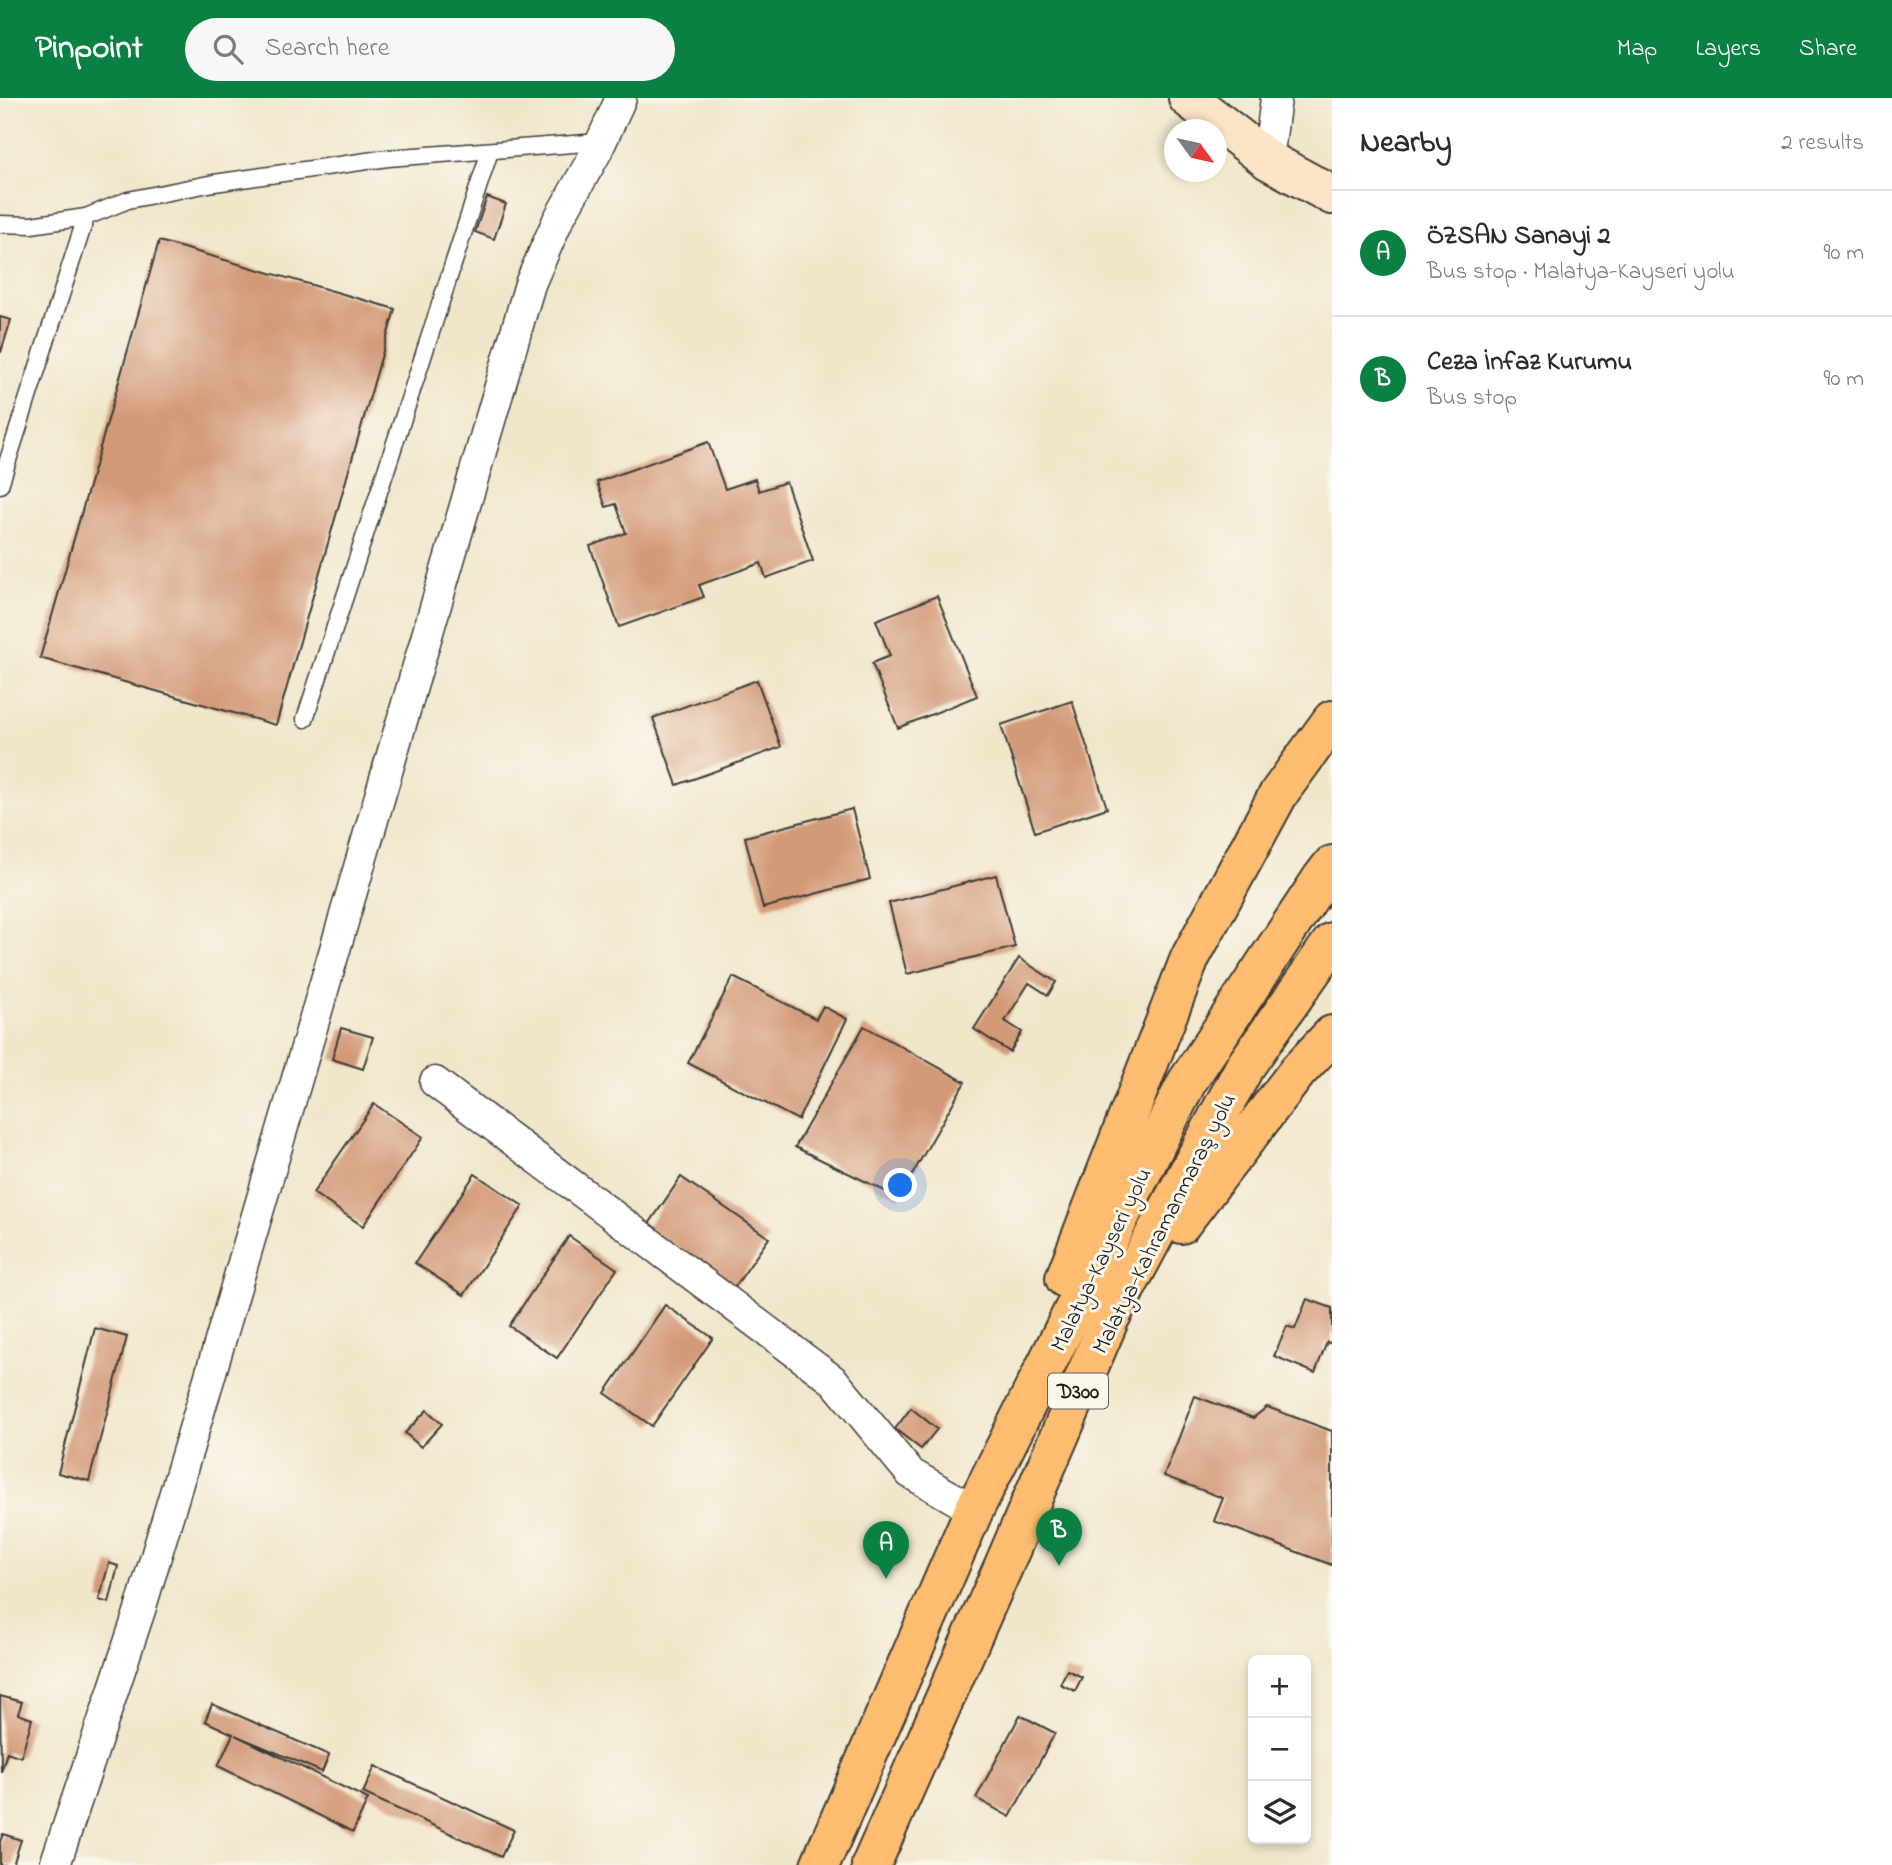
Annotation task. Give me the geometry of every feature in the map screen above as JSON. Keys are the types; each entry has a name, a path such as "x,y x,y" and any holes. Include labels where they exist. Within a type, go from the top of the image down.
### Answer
{"highway":[{"path":"974,1510 1190,958 1279,793 1332,720"},
{"name":"Malatya-Kayseri yolu","path":"820,1865 974,1510 1187,1082 1332,865"},
{"name":"Malatya-Kahramanmaraş yolu","path":"871,1865 1110,1318 1244,1068 1332,942"},
{"path":"1110,1318 1298,1071 1332,1035"}],"main road":[{"path":"1188,98 1268,160 1332,195"}],"street":[{"path":"55,1865 163,1533 530,284 558,220 621,98"},
{"path":"1268,160 1276,98"},
{"path":"435,1083 834,1381 910,1473 974,1510"}],"lane":[{"path":"0,224 31,225 86,217 128,200 214,183 388,158 600,142"},
{"path":"305,719 490,150"},
{"path":"0,485 86,217"}],"building":[{"path":"487,197 506,204 494,239 475,232"},
{"path":"159,241 395,309 276,725 40,658"},
{"path":"0,317 11,320 1,352 0,352"},
{"path":"708,442 725,489 755,479 759,491 786,482 813,561 766,578 761,563 699,585 704,597 619,627 590,546 626,533 616,504 606,507 597,482"},
{"path":"937,596 977,696 898,728 872,663 890,656 876,620"},
{"path":"757,680 781,747 677,785 653,718"},
{"path":"1072,701 1107,808 1035,832 1001,725"},
{"path":"852,809 870,879 763,908 745,837"},
{"path":"996,875 1015,947 907,974 889,903"},
{"path":"1019,958 1056,982 1048,995 1029,983 1005,1021 1022,1032 1010,1052 974,1029"},
{"path":"733,977 816,1019 823,1006 847,1019 798,1120 688,1063"},
{"path":"864,1026 965,1082 899,1198 795,1147"},
{"path":"341,1028 373,1037 363,1069 332,1059"},
{"path":"374,1104 423,1137 363,1226 313,1193"},
{"path":"475,1174 523,1206 464,1295 415,1263"},
{"path":"681,1177 769,1238 734,1288 647,1227"},
{"path":"569,1236 617,1269 557,1358 509,1326"},
{"path":"1307,1299 1332,1308 1332,1344 1327,1342 1315,1373 1274,1356 1287,1326 1295,1329"},
{"path":"665,1305 713,1338 652,1426 605,1393"},
{"path":"95,1328 127,1337 89,1481 58,1473"},
{"path":"1195,1396 1253,1418 1267,1407 1332,1431 1332,1565 1214,1521 1223,1498 1164,1476"},
{"path":"911,1408 937,1429 921,1449 895,1429"},
{"path":"427,1410 442,1424 421,1447 405,1433"},
{"path":"109,1563 118,1566 109,1603 99,1600"},
{"path":"1067,1670 1082,1677 1075,1691 1060,1684"},
{"path":"0,1696 22,1702 18,1714 32,1719 21,1757 7,1752 1,1772"},
{"path":"212,1704 329,1755 322,1772 235,1735 368,1799 353,1832 218,1766 233,1734 205,1721"},
{"path":"1020,1715 1055,1733 1010,1817 976,1798"},
{"path":"375,1766 514,1830 501,1857 363,1793"},
{"path":"3,1834 21,1840 13,1865 0,1865 0,1842"}],"place":[{"name":"Ceza İnfaz Kurumu","path":"1059,1566"},
{"name":"ÖZSAN Sanayi 2","path":"886,1579"}]}
